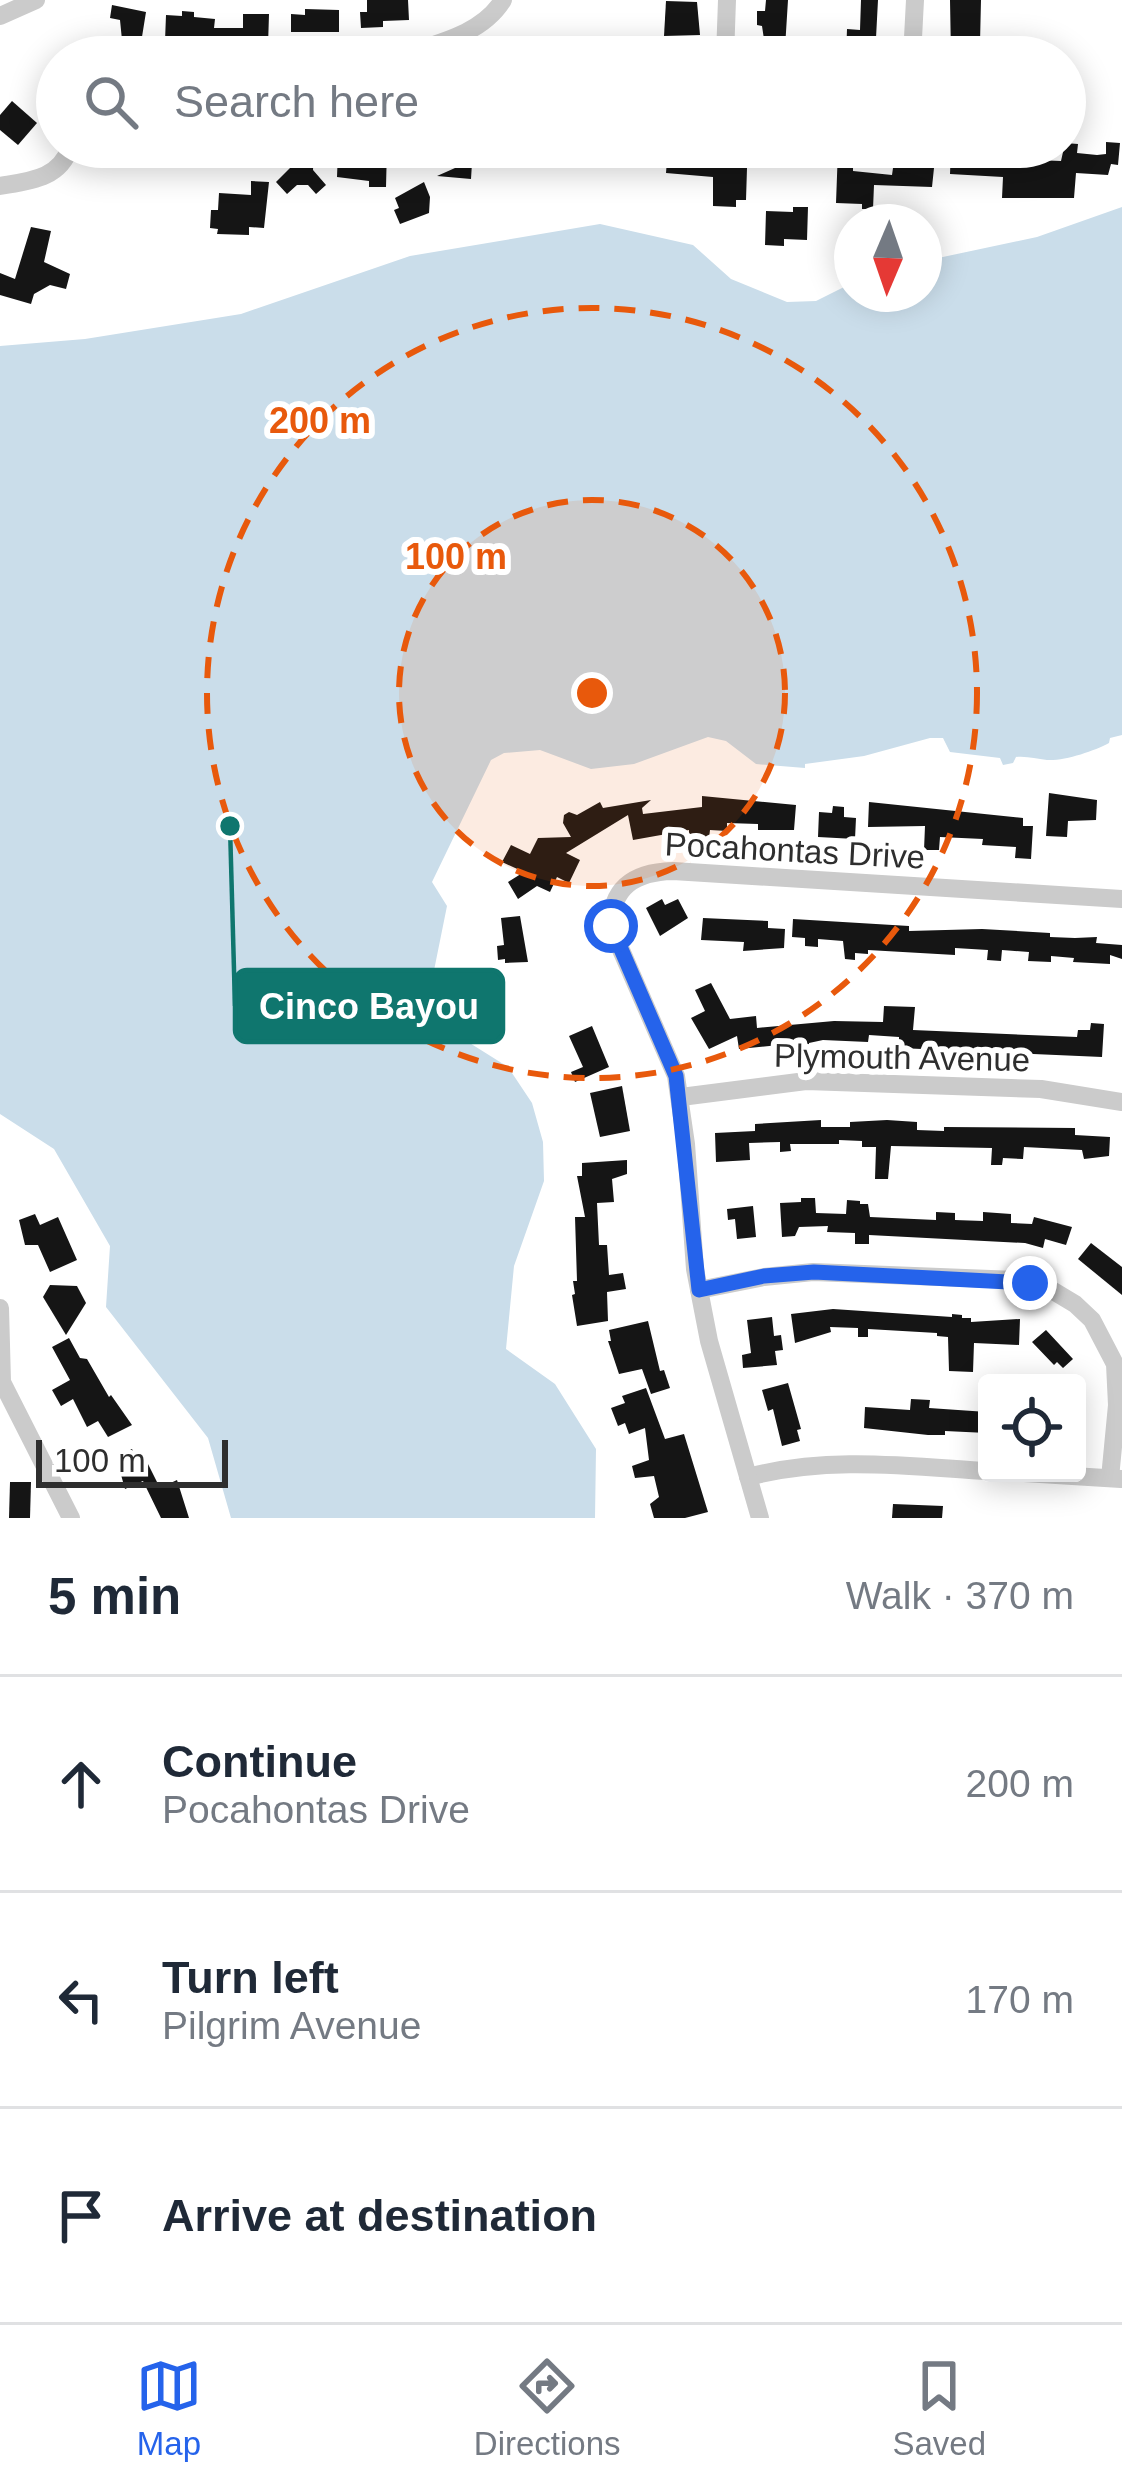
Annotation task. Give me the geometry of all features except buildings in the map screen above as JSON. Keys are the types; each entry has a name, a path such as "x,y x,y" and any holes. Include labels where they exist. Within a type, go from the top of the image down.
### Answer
{"street":[{"path":"0,16 36,0"},
{"path":"452,36 476,27 502,0"},
{"path":"726,36 727,0"},
{"path":"913,36 915,0"},
{"path":"0,186 45,177 56,168"},
{"name":"Pocahontas Drive","path":"760,1518 699,1290 681,1096 664,1041 611,926 615,900 638,875 673,871 1122,899"},
{"name":"Plymouth Avenue","path":"681,1096 806,1081 1041,1089 1122,1102"},
{"path":"699,1290 764,1276 814,1272 1016,1280 1050,1289 1092,1321 1115,1364 1116,1478 1086,1476"},
{"path":"0,1308 0,1405"},
{"path":"2,1382 71,1518"},
{"path":"748,1477 796,1465 832,1463 978,1471"}],"water":[{"path":"1122,207 1122,735 1071,757 1016,757 1003,765 1000,758 950,752 943,738 805,764 805,768 756,764 726,741 708,737 634,764 591,769 540,750 504,753 491,760 432,882 447,906 425,1015 508,1067 532,1103 543,1142 544,1181 514,1266 506,1349 555,1384 596,1449 595,1518 231,1518 208,1438 106,1307 110,1246 54,1149 0,1114 0,346 85,339 241,314 410,256 600,224 693,245 731,279 787,302 816,301 834,292 834,312 942,312 942,257 1037,237"}],"place":[{"name":"Cinco Bayou","path":"230,826"}],"route":[{"path":"611,926 664,1041 681,1096 699,1290 764,1276 814,1272 1030,1283"}]}
